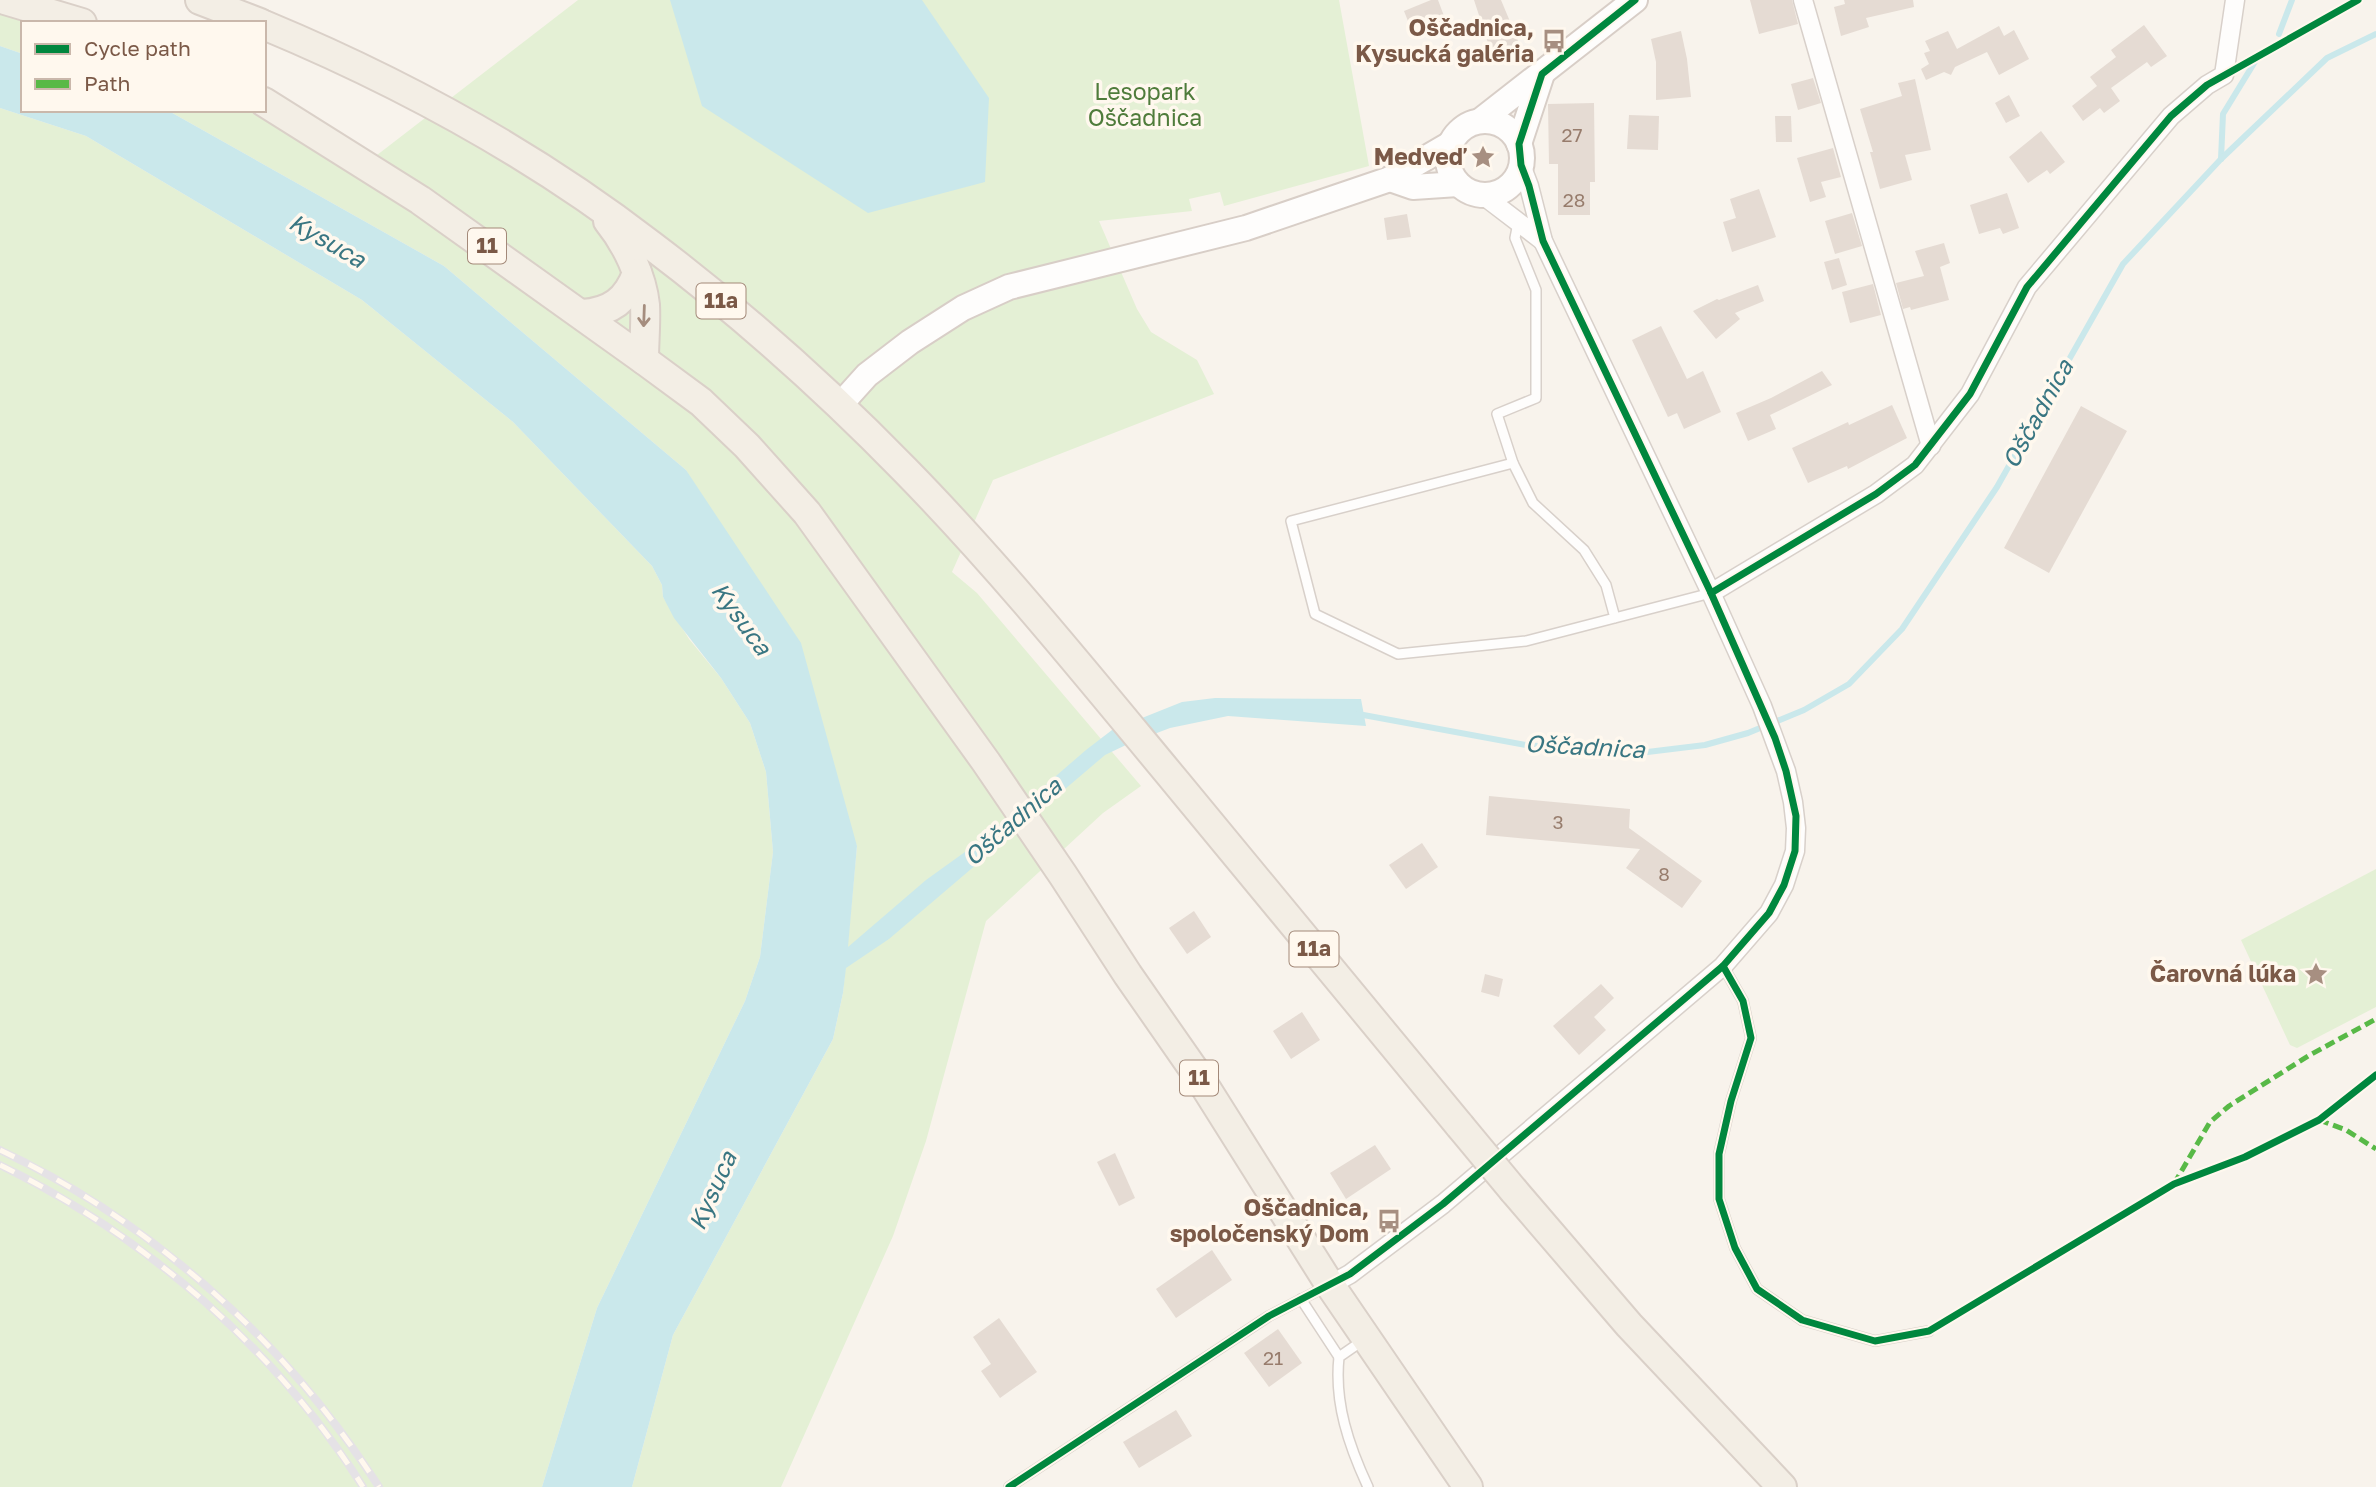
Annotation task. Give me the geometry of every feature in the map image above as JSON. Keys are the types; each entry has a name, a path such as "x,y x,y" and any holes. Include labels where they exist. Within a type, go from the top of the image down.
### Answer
{"main road":[{"path":"5,0 75,21"},
{"name":"11a","path":"200,0 254,21"},
{"name":"11a","path":"266,26 386,79 435,104 596,205 722,301 839,405 907,472 1013,589 1514,1191 1629,1325 1782,1487"},
{"name":"11","path":"266,103 420,201 582,314 701,402 747,446 807,513 986,762 1063,875 1199,1077 1329,1285 1468,1487"},
{"path":"596,205 615,230 637,273 645,307 644,360"},
{"path":"582,314 597,313 617,303 632,287 637,273"}],"street":[{"path":"839,405 867,375 910,342 963,308 1009,287 1245,228 1391,179 1450,144 1462,128 1480,121 1635,0"},
{"path":"1803,0 1931,446"},
{"path":"1711,593 1886,488 1915,465 1970,394 2027,287 2171,116 2207,85 2224,75 2235,0"},
{"path":"1484,196 1504,190 1518,175 1520,155 1542,74"},
{"path":"1329,1285 1350,1274 1443,1204 1723,966 1769,913 1784,884 1795,851 1793,802 1775,738 1748,673 1543,240 1513,134 1504,126 1480,121"},
{"path":"1450,144 1448,165 1458,184 1484,196 1543,240"},
{"path":"1391,179 1413,187 1458,184"}],"lane":[{"path":"1518,221 1516,238 1535,290 1536,398 1497,414 1513,463 1532,503 1584,550 1606,585 1615,618"},
{"path":"1513,463 1291,521 1315,614 1398,654 1526,641 1711,593"},
{"path":"1723,966 1742,1001 1751,1038 1731,1101 1719,1154 1719,1199 1735,1248 1757,1289 1802,1320 1875,1341 1929,1331"},
{"path":"1009,1487 1269,1316 1329,1285"},
{"path":"1301,1299 1339,1357 1337,1380 1344,1426 1368,1487"},
{"path":"1339,1357 1366,1339"}],"green space":[{"path":"0,0 80,21 21,21 21,53 0,46"},
{"name":"Lesopark Oščadnica","path":"578,0 1339,0 1369,166 1224,206 1220,192 1189,199 1192,211 1099,221 1137,309 1151,332 1197,360 1214,394 993,480 952,572 977,593 1141,786 1103,813 986,921 926,1141 893,1236 781,1487 632,1487 673,1335 833,1039 843,993 857,846 686,470 444,266 171,112 266,111 368,162"},
{"path":"0,108 86,136 362,300 513,422 652,566 662,585 663,597 689,639 721,678 750,723 766,772 773,852 760,957 745,1001 597,1308 542,1487 0,1487"},
{"name":"Čarovná lúka","path":"2376,869 2376,1007 2297,1048 2290,1045 2241,940"}],"water":[{"path":"670,0 922,0 989,98 985,182 868,213 702,106"},
{"name":"Kysuca","path":"0,46 21,53 21,112 171,112 444,266 686,470 801,643 857,846 848,947 926,880 983,839 1112,730 1182,702 1215,698 1361,699 1366,726 1228,716 1170,728 1105,755 889,939 846,968 833,1039 673,1335 632,1487 542,1487 597,1308 745,1001 760,957 773,852 766,772 750,723 721,678 674,618 652,566 513,422 362,300 86,136 0,108"}],"building":[{"path":"1431,0 1438,0 1447,24 1414,36 1404,11"},
{"path":"1474,0 1501,0 1519,43 1509,47 1513,57 1498,63 1494,53 1492,55"},
{"path":"1750,0 1792,0 1798,24 1759,34"},
{"path":"1844,0 1913,0 1914,7 1866,18 1869,27 1841,36 1834,7 1845,4"},
{"path":"2144,25 2167,56 2151,67 2147,62 2111,88 2120,101 2104,113 2100,108 2083,121 2072,106 2097,86 2090,77 2116,57 2111,50"},
{"path":"1999,26 2004,36 2014,30 2029,59 1999,75 1987,52 1955,67 1951,75 1944,72 1926,80 1921,69 1929,64 1924,53 1930,51 1925,41 1948,31 1957,49"},
{"path":"1681,31 1691,97 1656,100 1656,62 1651,39"},
{"path":"1813,78 1821,103 1798,110 1791,84"},
{"path":"1915,79 1931,150 1905,155 1912,180 1880,189 1870,152 1873,152 1860,109 1902,96 1898,83"},
{"path":"2009,95 2020,116 2006,123 1995,103"},
{"path":"1594,103 1595,182 1590,182 1590,215 1558,215 1558,164 1549,164 1548,104"},
{"path":"1629,115 1659,116 1658,150 1627,149"},
{"path":"1775,116 1791,116 1792,142 1776,142"},
{"path":"2041,131 2065,162 2050,174 2047,170 2028,183 2009,157"},
{"path":"1833,148 1841,177 1821,182 1826,197 1810,202 1797,158"},
{"path":"1759,189 1776,237 1732,252 1723,222 1736,218 1730,199"},
{"path":"2007,193 2019,228 2003,234 2000,228 1979,234 1970,205"},
{"path":"1852,213 1862,246 1835,254 1825,221"},
{"path":"1407,214 1411,237 1387,240 1384,218"},
{"path":"1944,243 1950,263 1940,267 1949,300 1911,310 1910,307 1903,309 1896,283 1924,276 1915,251"},
{"path":"1839,258 1847,285 1832,290 1824,262"},
{"path":"1873,284 1881,315 1850,323 1842,292"},
{"path":"1758,285 1764,301 1735,313 1740,319 1716,339 1693,311 1717,299"},
{"path":"1661,326 1687,379 1703,371 1721,412 1684,429 1677,413 1668,417 1632,340"},
{"path":"1822,371 1832,385 1770,415 1776,429 1748,441 1736,413"},
{"path":"1892,405 1907,438 1848,469 1847,466 1808,483 1792,448"},
{"path":"2081,406 2127,431 2049,573 2004,548"},
{"path":"1489,796 1630,809 1629,828 1702,881 1682,908 1626,868 1640,849 1486,835"},
{"path":"1422,843 1438,867 1406,889 1389,865"},
{"path":"1194,911 1211,937 1187,954 1169,928"},
{"path":"1485,974 1503,979 1499,997 1481,992"},
{"path":"1601,984 1614,998 1594,1017 1606,1030 1579,1055 1553,1026"},
{"path":"1302,1012 1320,1040 1291,1059 1273,1031"},
{"path":"1375,1145 1391,1169 1346,1199 1330,1173"},
{"path":"1115,1153 1135,1198 1119,1206 1097,1162"},
{"path":"1212,1250 1232,1280 1176,1318 1156,1289"},
{"path":"999,1318 1037,1372 1000,1398 981,1371 991,1364 973,1337"},
{"path":"1278,1329 1302,1363 1269,1387 1244,1353"},
{"path":"1176,1410 1192,1436 1139,1468 1123,1442"}],"waterway":[{"path":"2279,34 2292,0"},
{"name":"Oščadnica","path":"1358,714 1526,745 1631,754 1705,745 1748,733 1804,710 1849,684 1902,629 1997,487 2123,264 2221,159 2327,58 2376,34"},
{"path":"2221,159 2223,114 2256,60"}],"railway":[{"path":"0,1150 111,1213 213,1292 259,1336 303,1384 343,1434 379,1487"},
{"path":"0,1165 106,1226 204,1301 290,1388 363,1487"}],"marked path":[{"path":"2174,1184 2210,1122 2229,1106 2308,1056 2376,1019"},
{"path":"2319,1120 2346,1130 2376,1149"}],"cycle path":[{"path":"1009,1487 1269,1316 1350,1274 1443,1204 1723,966 1769,913 1784,885 1795,851 1796,816 1775,738 1711,593 1543,241 1521,165 1519,144 1542,74 1635,0"},
{"path":"1711,593 1876,494 1915,465 1970,394 2027,287 2171,116 2207,85 2358,0"},
{"path":"1723,966 1743,1001 1751,1038 1731,1101 1719,1154 1719,1199 1735,1248 1757,1289 1802,1320 1875,1341 1929,1331 2174,1184 2245,1157 2319,1120 2376,1075"}],"place":[{"name":"Oščadnica, Kysucká galéria","path":"1554,41"},
{"name":"Medveď","path":"1483,157"},
{"name":"Čarovná lúka","path":"2316,974"},
{"name":"Oščadnica, spoločenský Dom","path":"1389,1221"}]}
